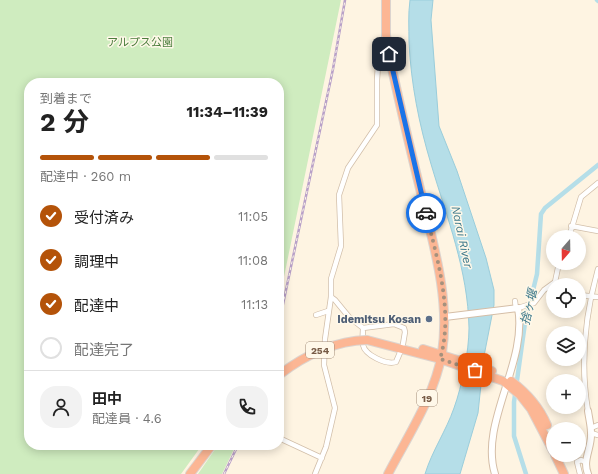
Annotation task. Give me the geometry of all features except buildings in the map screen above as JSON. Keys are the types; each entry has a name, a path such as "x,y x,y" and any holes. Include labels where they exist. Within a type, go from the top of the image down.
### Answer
{"highway":[{"name":"19","path":"386,0 386,35 435,254 442,290 445,317 444,358 425,403 388,474"},
{"name":"254","path":"284,371 321,349 344,342 372,339 385,340 444,358"},
{"path":"444,358 508,382 537,407 546,426"},
{"path":"520,392 541,425 546,436"},
{"path":"190,474 208,450"},
{"path":"558,462 564,474"},
{"path":"563,462 569,474"}],"street":[{"path":"315,474 322,458 334,408 324,365 328,311 331,297 331,279 341,246 342,232 339,204 340,189 348,168 376,128 378,122 377,80 379,51 381,42 386,35"},
{"path":"570,230 581,197 598,183"},
{"path":"571,226 598,231"},
{"path":"586,458 590,443 591,430 584,376 585,326 590,296 598,269"},
{"path":"445,317 516,309 534,303 546,289"},
{"path":"586,296 598,297"},
{"path":"331,297 352,320 364,328 394,324 400,325 404,328 406,332 403,346 396,362 387,363 366,352 362,344 364,328"},
{"path":"495,474 492,461 493,437 508,382 518,333 515,301"},
{"path":"316,315 328,311"},
{"path":"591,430 598,425"},
{"path":"591,430 598,435"},
{"path":"284,440 322,458"},
{"path":"577,462 580,474"},
{"path":"585,462 588,474"}],"green space":[{"name":"アルプス公園","path":"0,0 341,0 284,277 284,78 24,78 24,450 198,450 181,474 0,474"},
{"path":"215,450 234,450 222,474 198,474"}],"water":[{"name":"Narai River","path":"410,0 433,0 431,20 439,126 457,171 486,258 494,290 494,305 484,356 478,413 460,474 425,474 457,399 466,358 469,328 468,307 461,265 427,149 416,104 409,42"}],"waterway":[{"name":"捨ヶ堰","path":"526,474 514,436 514,402 525,323 537,274 541,214 545,208 598,165"}],"railway":[{"path":"284,299 333,69 345,0"},
{"path":"224,474 236,450"}],"way so far":[{"path":"426,213 442,290 445,317 442,354 440,359 475,370"}],"place":[{"name":"Idemitsu Kosan","path":"429,319"}],"route":[{"path":"389,54 426,213"}]}
